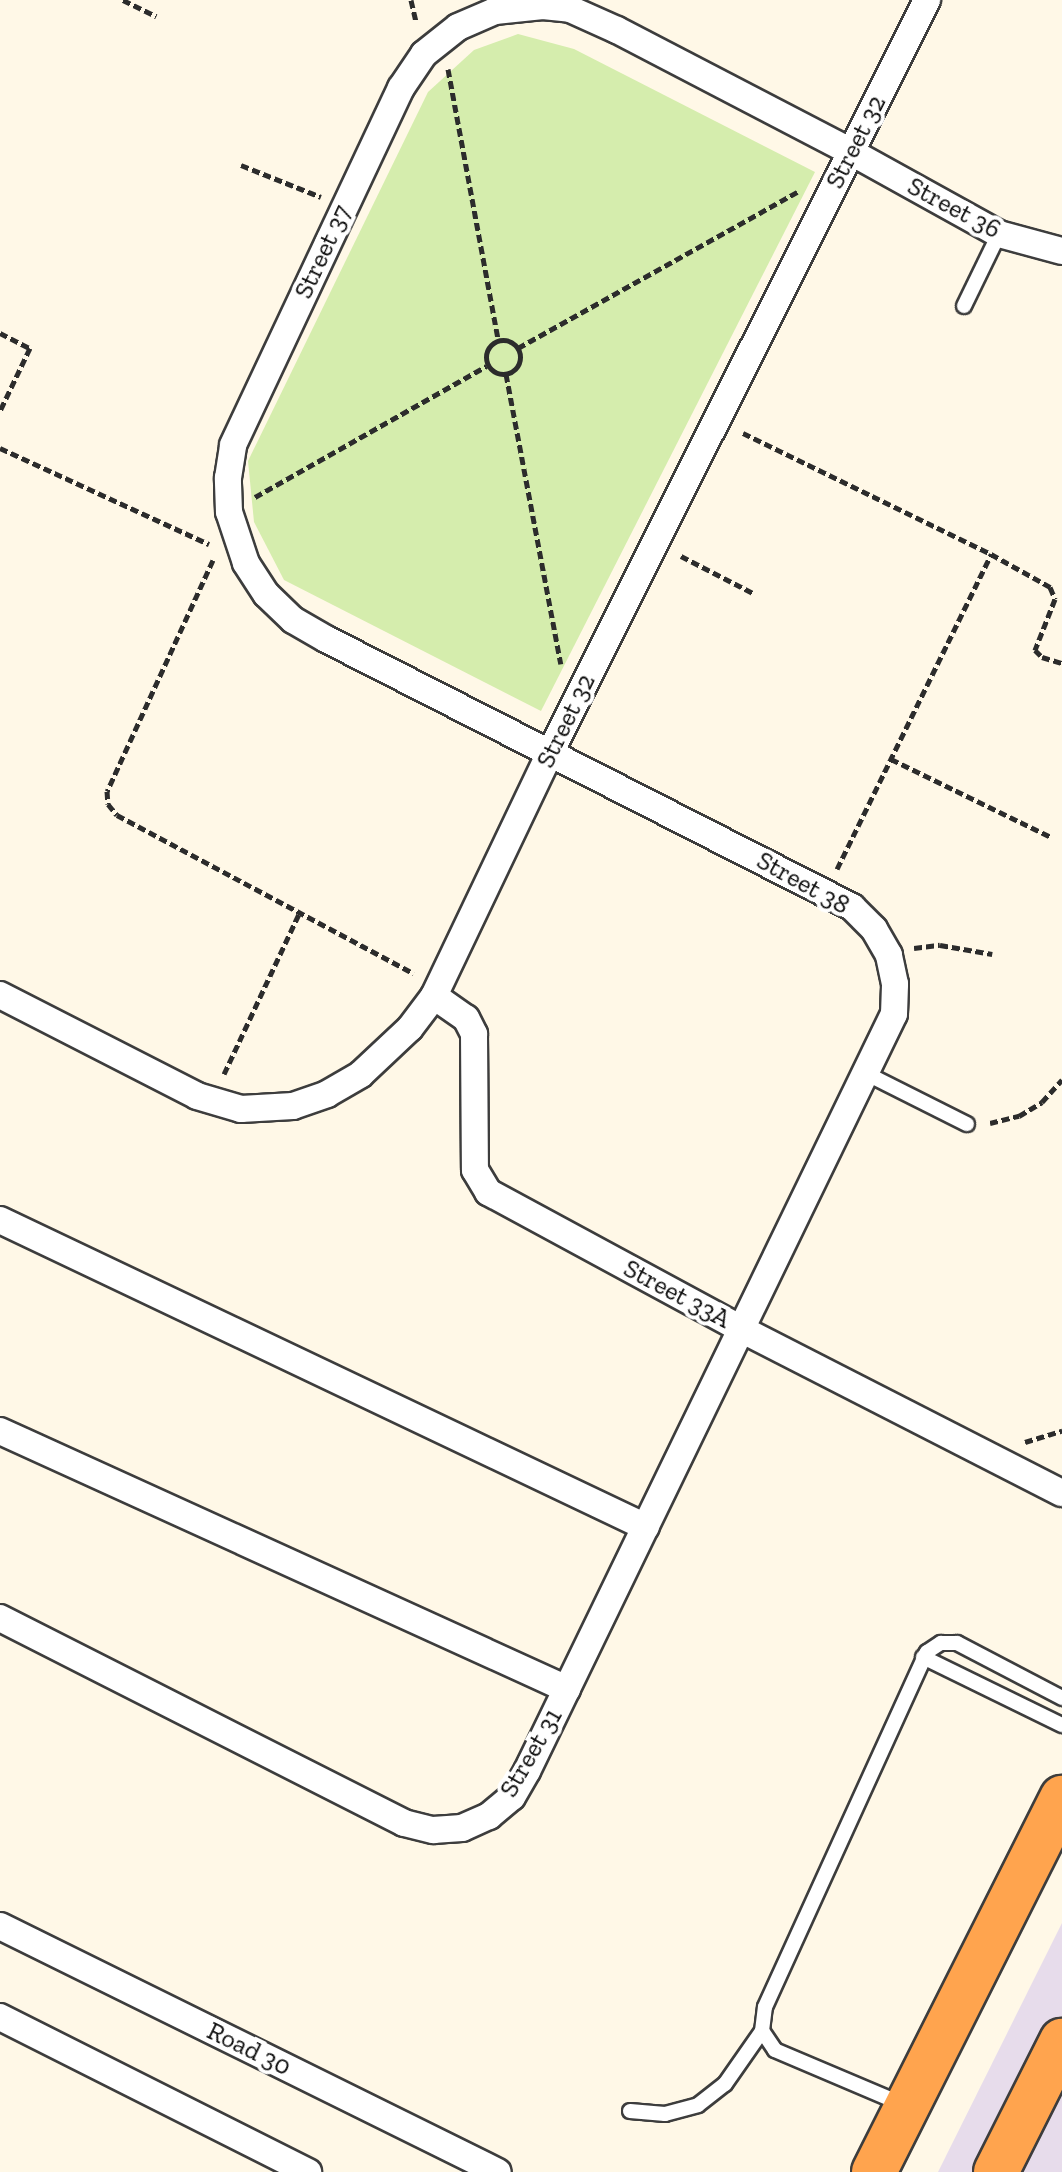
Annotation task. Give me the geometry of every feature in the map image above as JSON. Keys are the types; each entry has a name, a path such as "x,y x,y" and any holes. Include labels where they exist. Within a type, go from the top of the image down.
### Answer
{"highway":[{"path":"874,2172 1062,1798"},
{"path":"996,2172 1062,2041"}],"street":[{"name":"Street 32","path":"0,995 211,1101 241,1109 293,1106 327,1094 361,1074 385,1053 436,991 551,751 927,0"},
{"name":"Street 37","path":"551,751 293,620 266,594 246,563 229,512 228,478 233,445 401,88 424,54 443,37 495,11 543,6 570,9 617,30 847,159"},
{"name":"Street 36","path":"847,159 999,234 1062,251"},
{"name":"Street 38","path":"551,751 852,907 889,955 895,984 894,1014 741,1329"},
{"name":"Street 33A","path":"436,991 466,1018 474,1034 475,1170 488,1192 741,1329 1062,1493"},
{"path":"0,1220 646,1527"},
{"name":"Street 31","path":"0,1618 404,1823 433,1830 462,1828 489,1816 512,1797 741,1329"},
{"path":"0,1431 567,1689"},
{"name":"Road 30","path":"0,1926 498,2172"},
{"path":"0,2017 308,2172"}],"lane":[{"path":"964,306 999,234"},
{"path":"865,1073 967,1124"},
{"path":"630,2111 665,2114 698,2105 725,2084 762,2031 765,2007 923,1657 941,1643 957,1643 1062,1698"},
{"path":"923,1657 1062,1725"},
{"path":"762,2031 775,2050 907,2107"}],"path":[{"path":"123,0 156,16"},
{"path":"443,37 498,340"},
{"path":"518,348 847,159"},
{"path":"241,165 344,206"},
{"path":"0,333 30,348 0,411"},
{"path":"506,339 518,348 519,364 506,374 492,371 487,366 486,350 498,340 506,339"},
{"path":"229,512 487,366"},
{"path":"506,374 570,713"},
{"path":"716,420 991,554 1053,590 1055,599 1035,650 1042,657 1062,663"},
{"path":"0,448 218,548 106,798 117,815 300,912 436,991"},
{"path":"655,543 755,594"},
{"path":"825,893 991,554"},
{"path":"891,759 1051,837"},
{"path":"211,1101 300,912"},
{"path":"889,955 940,945 992,954"},
{"path":"967,1124 994,1123 1019,1116 1042,1102 1062,1080"}],"shaded area":[{"path":"1062,1923 1062,2172 938,2172"}],"green space":[{"path":"518,34 574,49 815,172 541,711 284,580 254,522 248,461 428,92 474,50"}]}
